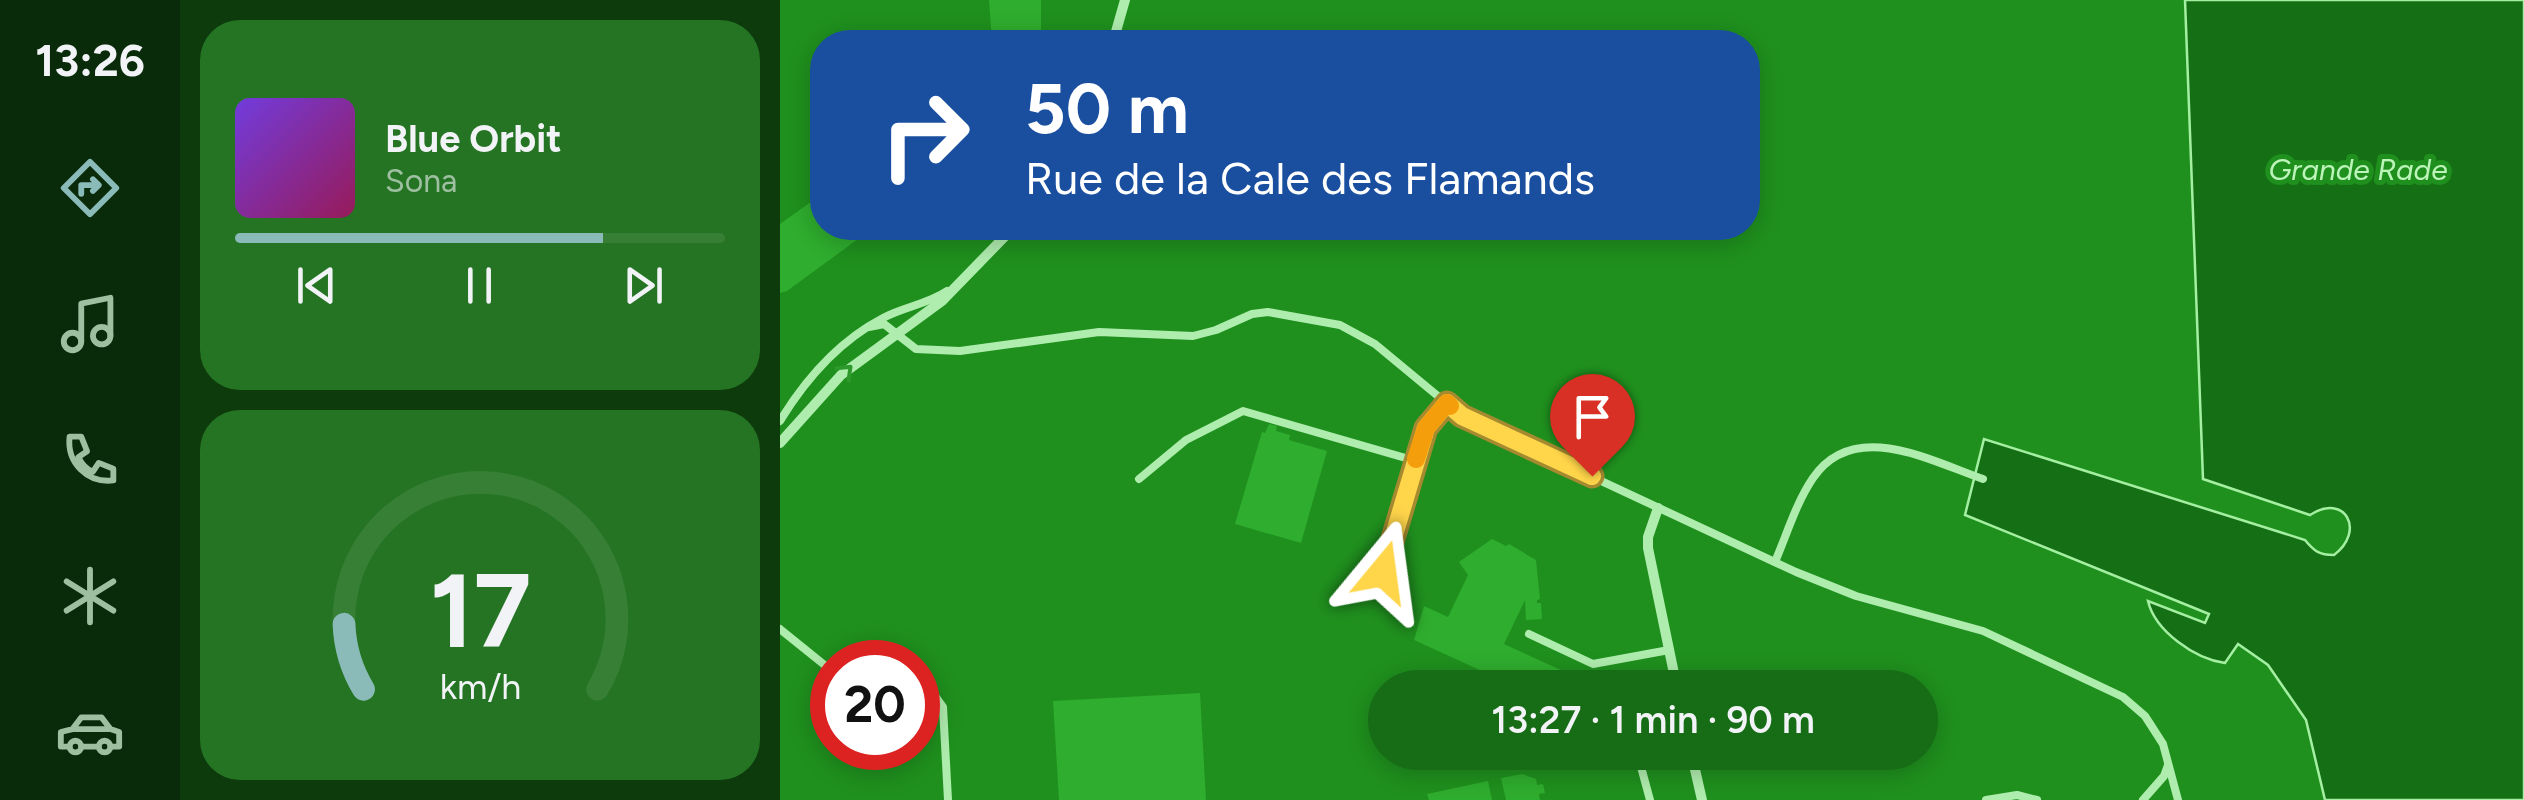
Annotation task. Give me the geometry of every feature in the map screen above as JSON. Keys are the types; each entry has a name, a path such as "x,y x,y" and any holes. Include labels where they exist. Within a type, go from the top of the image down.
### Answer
{"street":[{"path":"1116,30 1125,0"},
{"path":"780,443 841,375 968,277 1002,240"},
{"path":"1658,508 1648,548 1673,670"},
{"path":"1695,770 1702,800"}],"lane":[{"path":"780,421 814,372 869,327 900,310 942,295 968,277"},
{"path":"869,327 884,324 916,349 960,352 1099,332 1193,336 1252,314 1289,313 1340,325 1361,334 1462,416 1775,562 1856,596 1984,631 2123,697 2145,716 2162,744 2178,800"},
{"path":"1383,572 1426,428 1447,403"},
{"path":"1140,479 1186,440 1243,411 1416,460"},
{"path":"1775,562 1807,487 1829,460 1843,452 1890,447 1983,479"},
{"path":"780,629 810,654"},
{"path":"1529,634 1593,664 1669,650"},
{"path":"940,702 948,800"},
{"path":"2143,800 2164,776 2169,760"},
{"path":"1642,770 1650,800"},
{"path":"1986,800 2017,795 2037,800"}],"water":[{"name":"Grande Rade","path":"2185,0 2524,0 2524,800 2325,800 2306,720 2268,665 2238,644 2225,663 2189,650 2159,623 2148,601 2205,623 2209,614 1965,515 1984,439 2305,540 2324,554 2334,555 2349,535 2347,517 2341,511 2322,509 2310,515 2203,479"}],"building":[{"path":"989,0 1041,0 1041,30 991,30"},
{"path":"810,203 810,240 857,240 780,293 780,224"},
{"path":"1269,424 1290,435 1289,440 1327,451 1301,543 1235,524 1262,432"},
{"path":"1492,539 1536,560 1540,599 1537,603 1541,603 1542,619 1526,620 1525,600 1504,644 1561,670 1480,670 1414,640 1424,606 1448,617 1468,575 1459,562"},
{"path":"1200,693 1206,800 1059,800 1053,701"},
{"path":"1522,774 1536,779 1537,785 1543,784 1545,793 1539,794 1540,800 1506,800 1501,778"},
{"path":"1488,781 1492,800 1429,800 1427,794"}],"slow traffic":[{"path":"1416,459 1426,428 1447,403 1450,406"}],"route":[{"path":"1383,572 1426,428 1447,403 1462,416 1592,476"}]}
